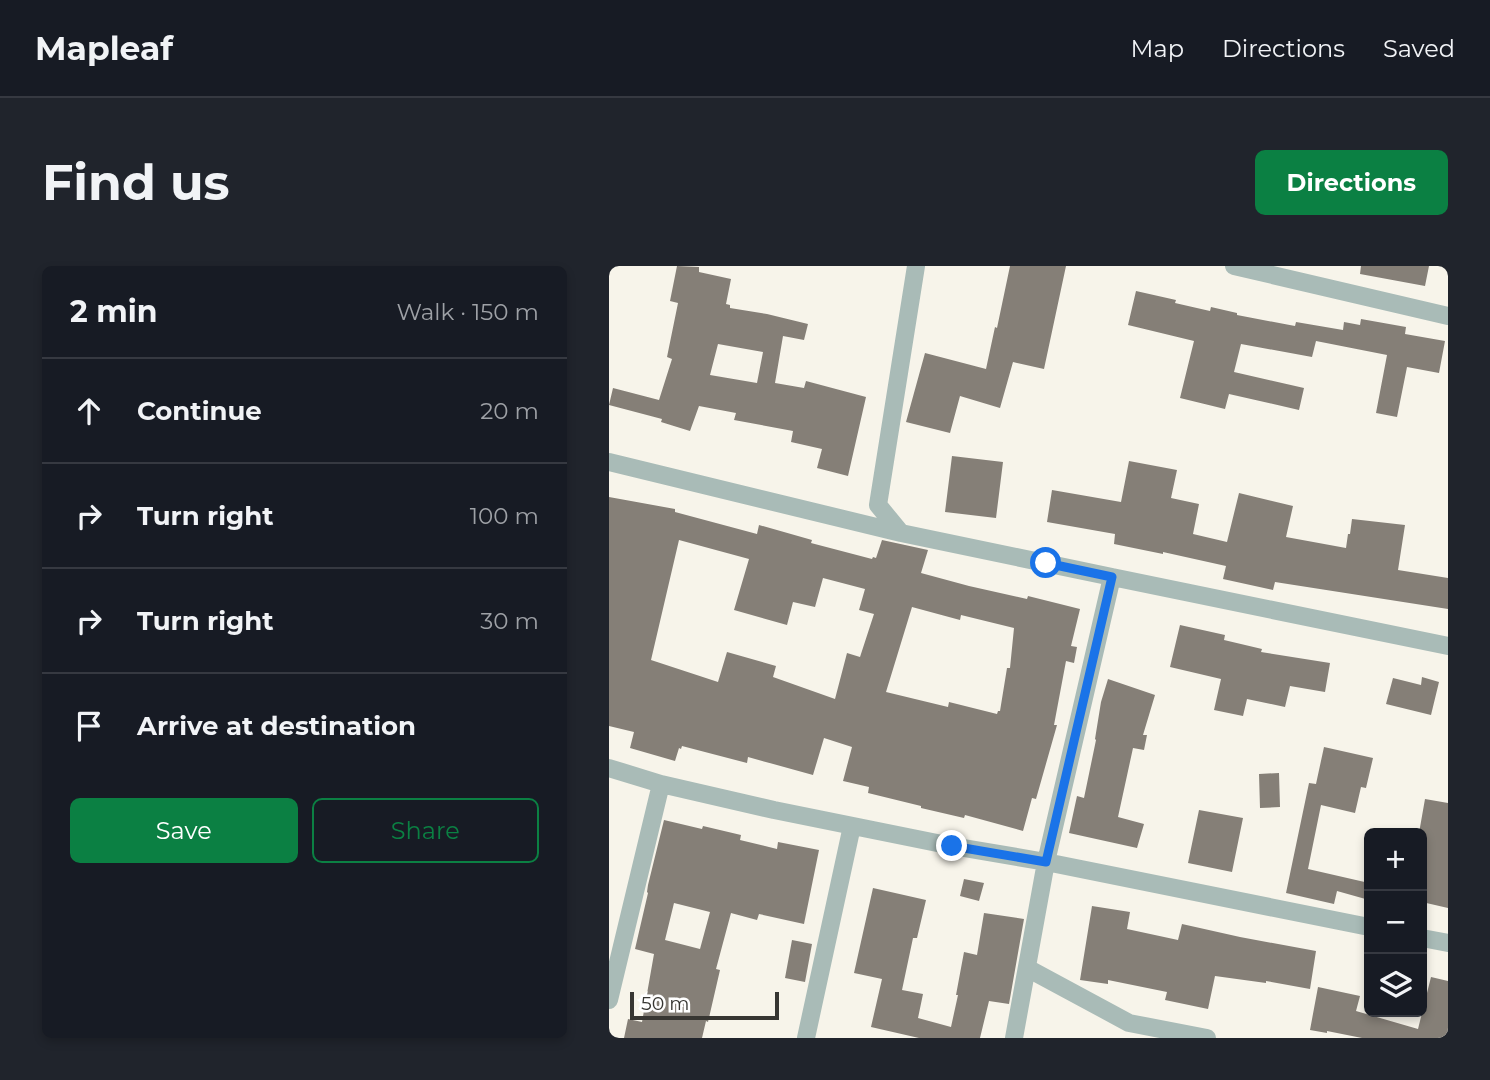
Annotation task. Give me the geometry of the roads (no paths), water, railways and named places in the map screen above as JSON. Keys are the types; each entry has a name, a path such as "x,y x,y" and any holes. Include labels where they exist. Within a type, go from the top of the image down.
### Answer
{"street":[{"path":"901,533 878,505 916,266"},
{"path":"1234,266 1448,316"},
{"path":"609,461 901,533 1448,646"},
{"path":"1014,1038 1046,862 1112,577"},
{"path":"609,768 774,810 1364,926"},
{"path":"609,1000 661,783"},
{"path":"806,1038 852,826"},
{"path":"1427,939 1448,943"},
{"path":"1027,968 1129,1023 1207,1038"}]}
